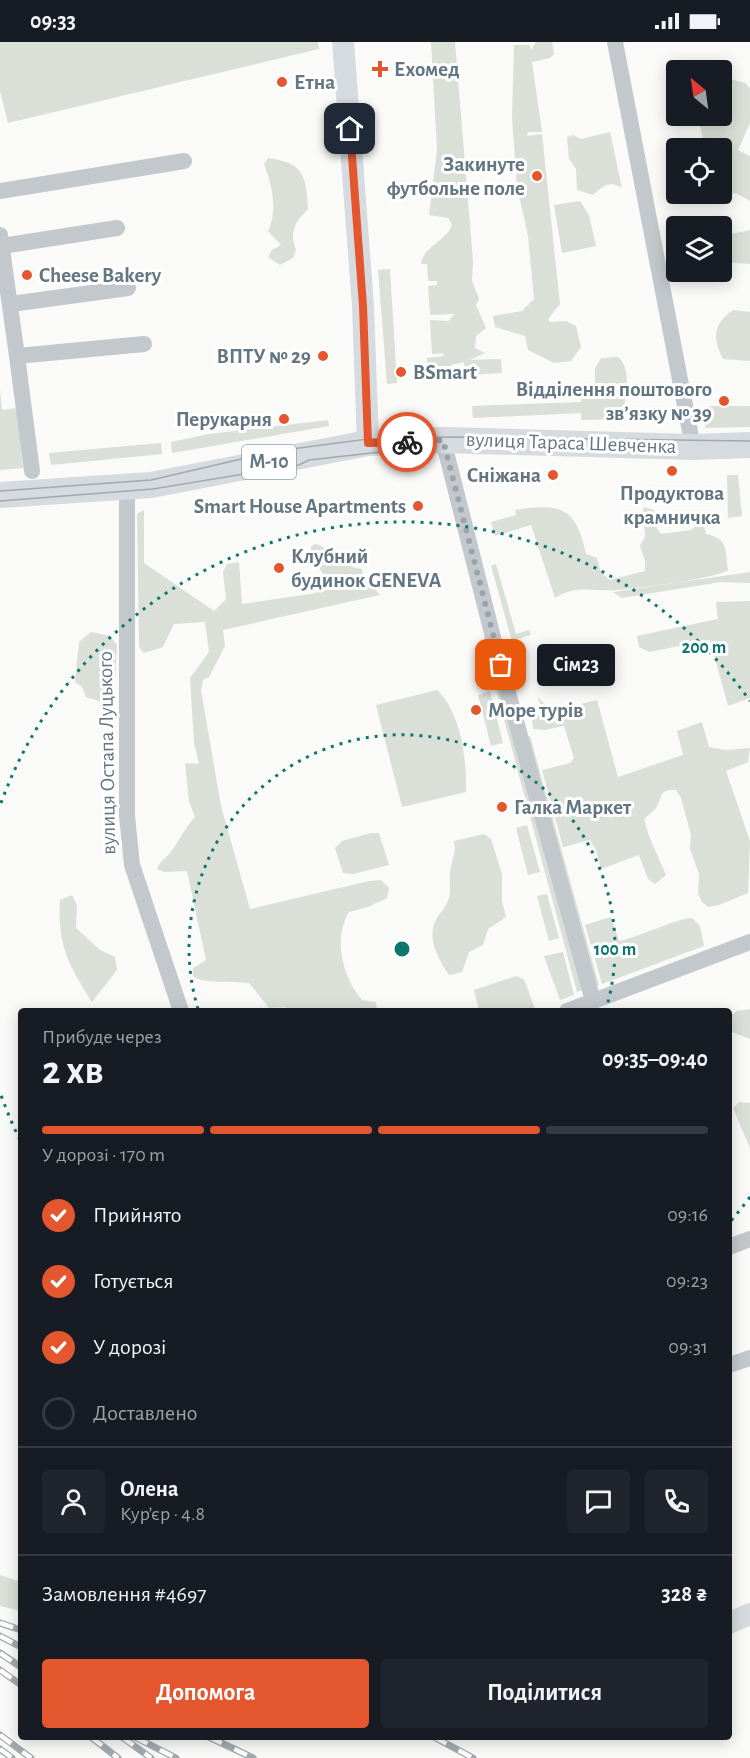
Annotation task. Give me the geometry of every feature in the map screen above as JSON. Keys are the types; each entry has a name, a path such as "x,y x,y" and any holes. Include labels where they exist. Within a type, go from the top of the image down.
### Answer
{"main road":[{"path":"343,42 363,306 368,443"},
{"name":"вулиця Тараса Шевченка","path":"0,495 169,482 368,443 443,440 693,447 750,445"},
{"path":"732,1622 750,1614"}],"street":[{"path":"615,42 693,447"},
{"path":"0,191 184,161"},
{"path":"32,471 1,240 117,228"},
{"path":"11,304 128,288"},
{"path":"17,356 144,344"},
{"path":"443,440 495,645 593,1000"},
{"name":"вулиця Остапа Луцького","path":"127,487 127,816 132,865 180,1008"},
{"path":"574,1008 750,942"},
{"path":"732,1246 750,1239"},
{"path":"732,1364 750,1358"}],"shaded area":[{"path":"0,42 318,42 319,49 8,123 0,91"},
{"path":"431,42 455,42 473,261 472,281 479,299 476,305 486,328 476,336 475,348 485,353 470,360 501,359 502,373 465,375 464,362 451,365 452,374 428,375 427,358 444,356 443,353 432,354 430,320 448,321 455,314 430,315 428,286 437,285 437,281 428,281 427,264 421,264 426,253 446,235 452,224 448,218 429,215 437,150"},
{"path":"536,42 552,42 554,54 550,58 532,62 542,132 528,132 527,136 542,134 560,304 548,319 550,322 566,321 576,326 581,347 571,361 554,363 528,350 525,336 495,327 493,316 522,311 534,299 528,236 517,186 512,118 514,45 530,45 531,50"},
{"path":"732,80 745,83 750,88 750,123 738,150 750,156 750,201 736,193 732,194 732,138 703,138 700,126 732,126"},
{"path":"610,132 622,188 610,184 593,195 577,190 576,169 569,159 567,137 573,135 581,139"},
{"path":"268,158 296,167 306,187 308,209 300,218 293,233 296,250 293,258 280,265 268,257 272,250 281,245 268,231 273,206 264,164"},
{"path":"580,201 589,215 596,246 562,253 554,205"},
{"path":"750,230 750,264 732,263 732,234"},
{"path":"390,269 397,383 387,384 378,270"},
{"path":"733,310 750,312 750,361 723,359 719,351 716,338 718,326 721,320"},
{"path":"618,357 626,370 627,378 625,419 581,420 581,413 473,418 472,406 581,402 581,393 595,391 595,368 601,358"},
{"path":"0,389 2,410 17,408 23,468 0,470"},
{"path":"706,406 750,406 750,427 705,428"},
{"path":"328,420 329,426 172,453 171,442 209,434"},
{"path":"161,443 162,454 51,465 49,453"},
{"path":"727,475 738,475 742,516 728,518"},
{"path":"544,507 564,512 577,526 586,554 597,558 601,573 610,580 645,571 645,561 640,546 645,537 643,507 654,510 657,529 661,534 691,530 699,523 704,525 706,534 719,539 725,546 728,570 708,577 658,585 618,590 570,591 555,598 531,525 495,536 491,522 516,515 515,510"},
{"path":"144,510 144,563 214,611 226,599 223,572 227,564 239,562 242,604 310,594 368,580 380,595 223,630 225,646 209,677 203,680 201,690 221,806 250,909 369,881 381,880 389,888 387,898 368,907 349,912 341,933 342,957 349,980 362,1000 376,1002 377,1008 269,1008 249,983 203,980 193,976 193,968 206,960 187,871 164,872 157,869 195,817 189,802 185,763 199,764 194,743 190,678 209,652 205,622 174,624 163,647 144,653 139,647 137,514"},
{"path":"315,544 322,546 349,565 362,569 363,577 334,586 329,584 311,554 311,547"},
{"path":"496,564 516,634 529,630 531,635 512,641 491,566"},
{"path":"750,572 750,583 720,582 622,598 613,592"},
{"path":"750,601 750,698 728,706 710,640 649,652 639,647 637,636 718,619 716,602"},
{"path":"91,632 110,636 117,645 114,698 102,702 86,697 82,687 75,682 79,642"},
{"path":"496,649 522,739 530,736 599,985 577,992 486,652"},
{"path":"437,690 452,711 461,737 466,792 402,807 376,705"},
{"path":"490,691 503,743 491,746 478,695"},
{"path":"538,697 550,711 597,700 618,777 683,755 677,731 702,722 709,747 725,750 750,748 748,762 726,771 750,841 748,893 719,905 708,907 702,902 698,893 699,874 690,849 691,835 681,798 676,790 664,792 656,808 644,819 666,875 655,884 648,879 639,855 601,869 596,850 590,840 563,847 542,770 570,763 574,758 564,726 544,730 533,729 532,718 542,713"},
{"path":"527,825 540,872 528,875 516,828"},
{"path":"379,833 389,865 353,874 343,873 335,848 342,841"},
{"path":"484,834 491,839 502,874 502,901 506,917 488,929 483,945 469,952 462,972 449,975 438,957 432,935 435,922 449,898 454,841"},
{"path":"547,894 559,938 549,941 537,896"},
{"path":"72,895 77,905 76,928 100,950 115,957 117,970 92,1002 71,966 60,929 60,900"},
{"path":"611,917 619,941 692,918 700,926 704,946 602,984 585,925"},
{"path":"563,952 574,995 560,1000 544,956"},
{"path":"516,976 524,979 535,1008 478,1008 474,990"},
{"path":"750,1009 750,1039 732,1032 732,1015 737,1011"},
{"path":"739,1102 750,1103 750,1148 733,1108"},
{"path":"0,1575 18,1581 18,1610 0,1606"}],"tram line":[{"path":"0,491 151,480 276,451 368,439 449,437 750,441"},
{"path":"0,501 153,489 299,465 309,460 416,448"}],"railway":[{"path":"0,1623 18,1629"},
{"path":"0,1636 18,1645"},
{"path":"0,1653 18,1665"},
{"path":"0,1670 18,1683"},
{"path":"0,1735 31,1758"},
{"path":"95,1740 118,1758"},
{"path":"126,1740 151,1758"},
{"path":"141,1740 176,1758"},
{"path":"215,1740 253,1758"},
{"path":"440,1740 473,1758"},
{"path":"0,1749 12,1758"}],"way so far":[{"path":"407,442 443,440 501,665"}],"place":[{"name":"Ехомед","path":"380,69"},
{"name":"Етна","path":"282,82"},
{"name":"Закинуте футбольне поле","path":"537,176"},
{"name":"Cheese Bakery","path":"27,275"},
{"name":"ВПТУ № 29","path":"323,356"},
{"name":"BSmart","path":"401,372"},
{"name":"Відділення поштового зв’язку № 39","path":"724,401"},
{"name":"Перукарня","path":"284,419"},
{"name":"Продуктова крамничка","path":"672,471"},
{"name":"Сніжана","path":"553,475"},
{"name":"Smart House Apartments","path":"418,506"},
{"name":"Клубний будинок GENEVA","path":"279,568"},
{"name":"Сім23","path":"501,665"},
{"name":"Море турів","path":"476,710"},
{"name":"Галка Маркет","path":"502,807"}],"route":[{"path":"350,129 363,306 368,443 407,442"}]}
